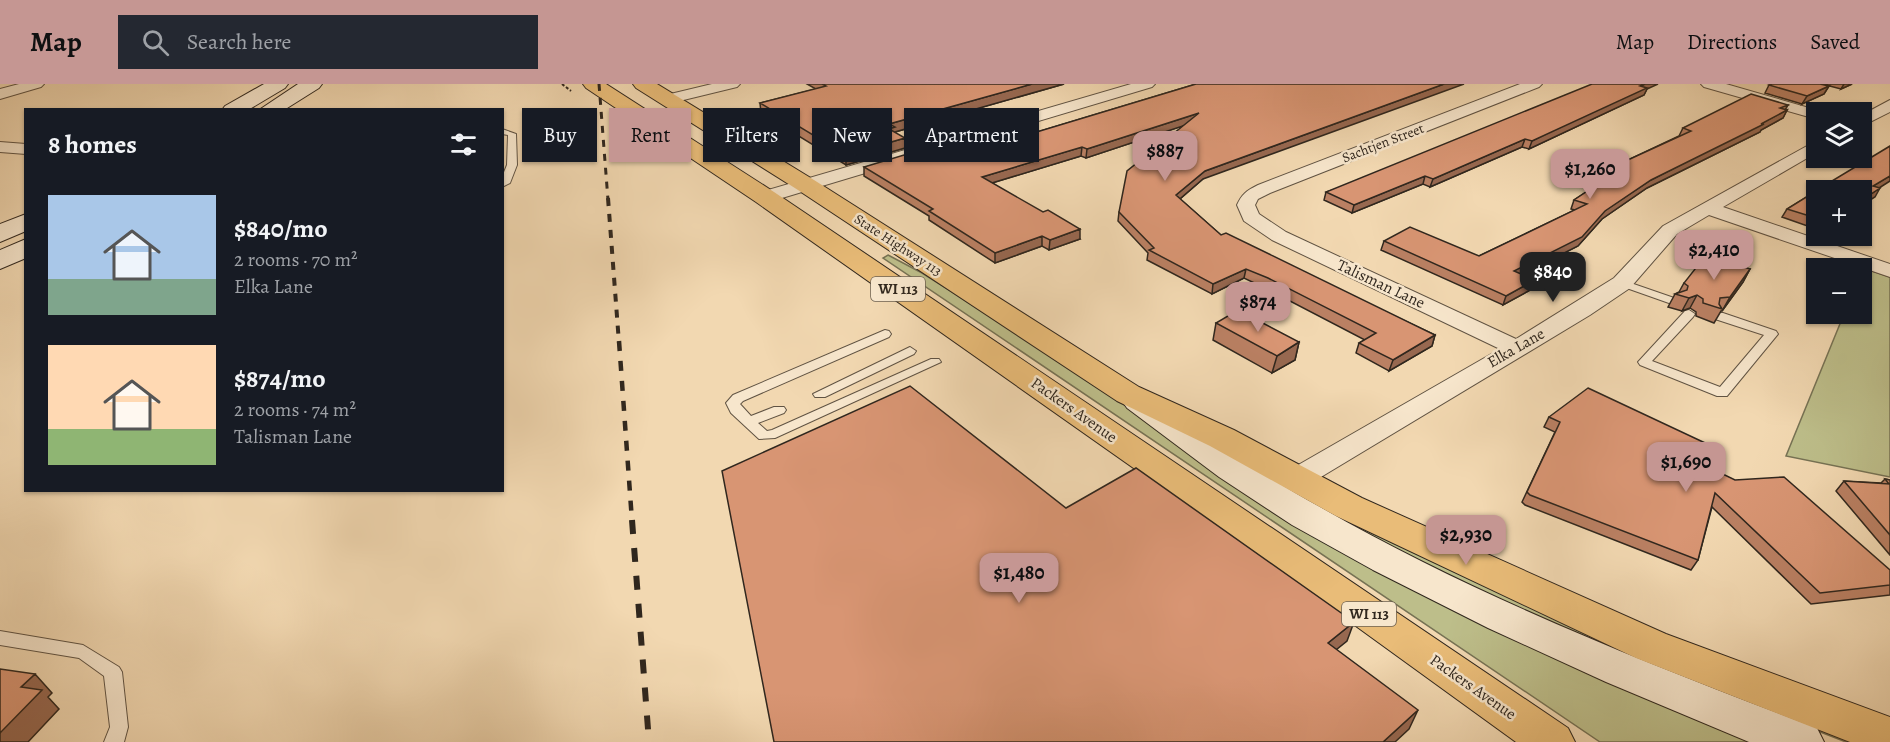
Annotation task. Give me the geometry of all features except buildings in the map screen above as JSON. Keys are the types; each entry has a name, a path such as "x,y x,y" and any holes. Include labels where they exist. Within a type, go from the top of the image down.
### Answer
{"main road":[{"path":"236,108 278,84"},
{"path":"272,108 312,84"},
{"name":"WI 113","path":"643,84 667,99"},
{"name":"Packers Avenue","path":"582,88 765,197 1552,742"},
{"name":"State Highway 113","path":"667,99 806,185 1128,394"},
{"path":"0,234 24,221"},
{"path":"0,261 24,248"},
{"path":"1128,394 1197,446 1329,529 1442,587 1571,647 1801,742"},
{"name":"WI 113","path":"1128,394 1203,428 1349,507 1651,646 1890,737"}],"street":[{"path":"0,94 36,84"},
{"path":"667,99 732,84"},
{"path":"765,197 1147,84"},
{"name":"Sachtjen Street","path":"1250,214 1246,205 1250,196 1264,189 1533,84"},
{"path":"1708,84 1806,111"},
{"path":"1872,115 1890,105"},
{"path":"0,147 24,149"},
{"name":"Elka Lane","path":"1296,479 1622,284 1670,230 1806,152"},
{"path":"1706,208 1890,271"},
{"name":"Talisman Lane","path":"1250,214 1262,227 1279,236 1517,348"}],"lane":[{"path":"504,132 512,134 512,165 504,184"},
{"path":"1622,284 1673,301"},
{"path":"1689,314 1644,362 1722,393 1772,334 1719,316"},
{"path":"885,334 738,398 733,403 736,410 764,436 775,434 935,362"},
{"path":"820,394 910,351"},
{"path":"749,422 779,410"},
{"path":"0,638 83,652 113,672 119,727 114,742"}],"path":[{"path":"562,84 582,88"}],"green space":[{"path":"888,255 954,293 1226,470 1758,742 1600,742 883,258"},
{"path":"1872,271 1890,277 1890,477 1786,456 1840,324 1872,324"},
{"path":"1349,519 1870,742 1846,742 1622,655 1483,595 1344,524"}],"railway":[{"path":"599,84 608,200"},
{"path":"608,198 619,343"},
{"path":"619,341 632,521"},
{"path":"632,520 649,742"}]}
